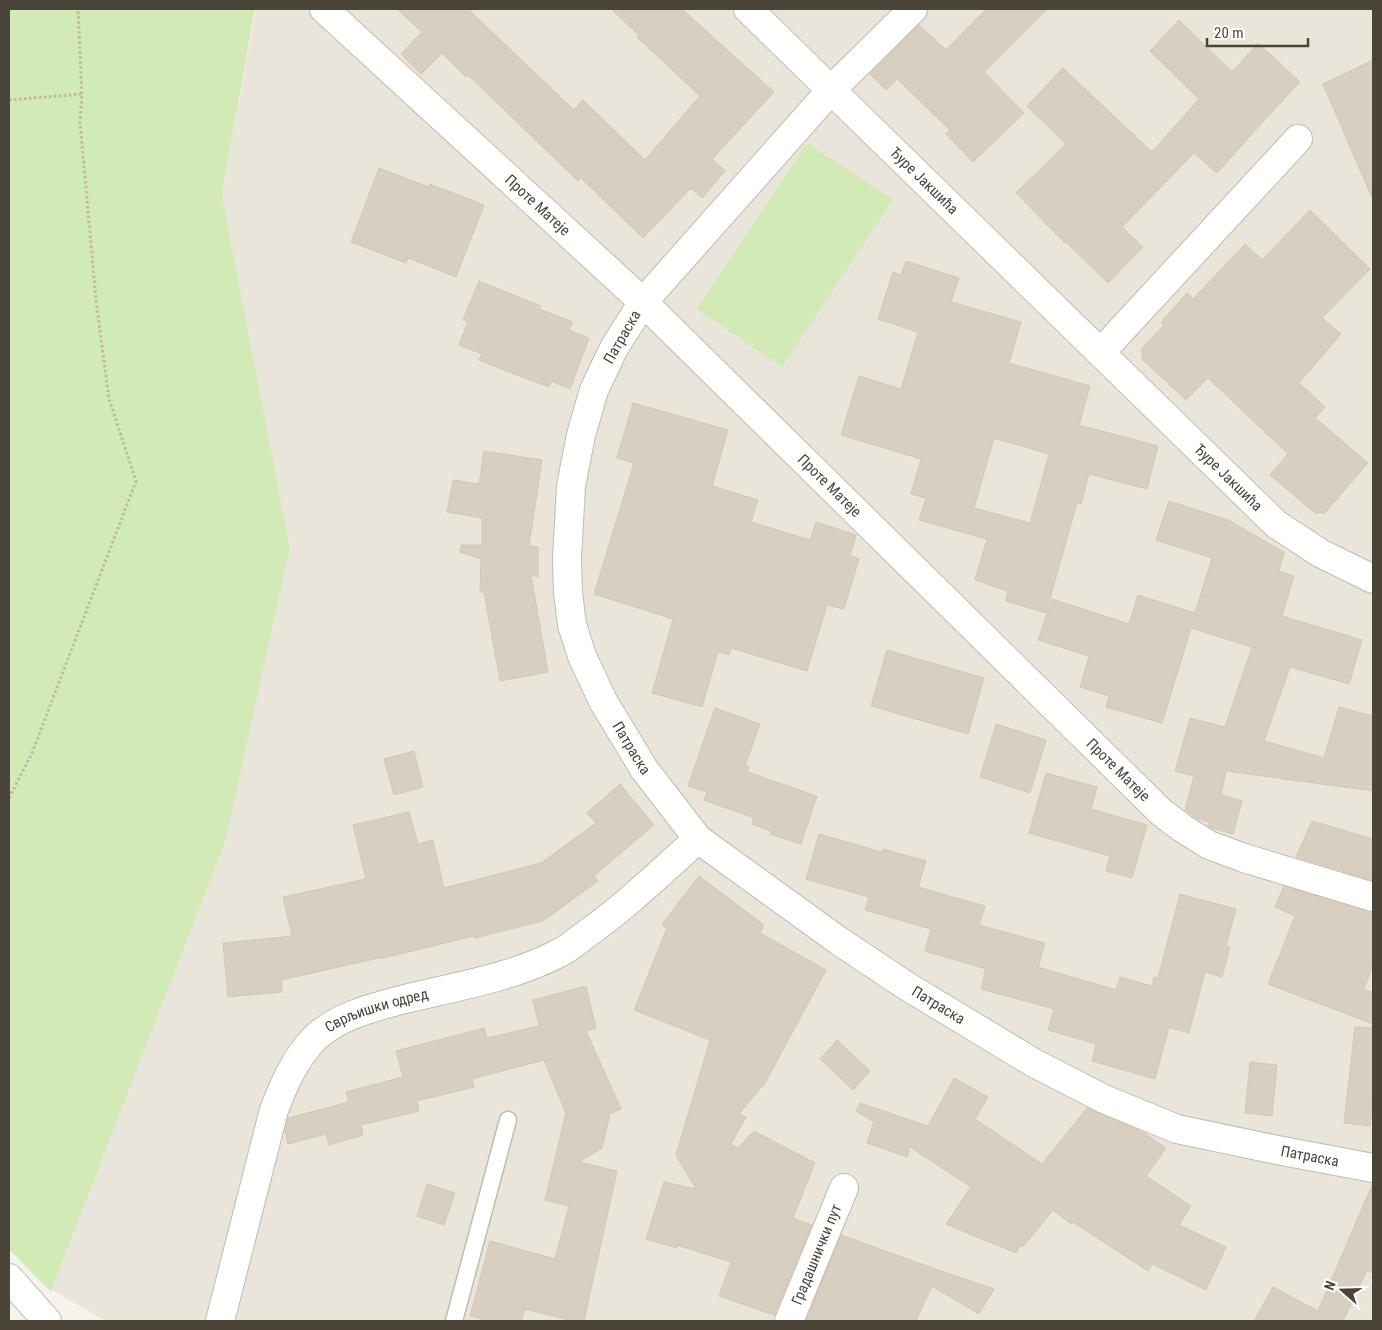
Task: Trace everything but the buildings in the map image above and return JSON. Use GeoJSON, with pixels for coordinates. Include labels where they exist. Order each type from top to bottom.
{"type":"FeatureCollection","features":[{"type":"Feature","properties":{"kind":"street","name":"Проте Матеје"},"geometry":{"type":"LineString","coordinates":[[324,9],[642,302],[1161,812],[1209,845],[1244,858],[1373,897]]}},
{"type":"Feature","properties":{"kind":"street","name":"Ђуре Јакшића"},"geometry":{"type":"LineString","coordinates":[[748,9],[1276,524],[1320,553],[1373,579]]}},
{"type":"Feature","properties":{"kind":"street","name":"Патраска"},"geometry":{"type":"LineString","coordinates":[[913,9],[832,89],[642,302],[614,348],[594,390],[581,435],[571,486],[567,549],[571,617],[582,656],[603,701],[644,769],[698,839],[839,941],[905,985],[1034,1063],[1104,1099],[1177,1129],[1373,1168]]}},
{"type":"Feature","properties":{"kind":"street"},"geometry":{"type":"LineString","coordinates":[[1101,352],[1298,139]]}},
{"type":"Feature","properties":{"kind":"street","name":"Сврљишки одред"},"geometry":{"type":"LineString","coordinates":[[220,1321],[274,1110],[288,1076],[315,1038],[331,1025],[356,1014],[454,986],[518,971],[562,952],[608,919],[698,839]]}},
{"type":"Feature","properties":{"kind":"street","name":"Градашнички пут"},"geometry":{"type":"LineString","coordinates":[[789,1321],[844,1188]]}},
{"type":"Feature","properties":{"kind":"street"},"geometry":{"type":"LineString","coordinates":[[9,1278],[40,1316],[47,1321]]}},
{"type":"Feature","properties":{"kind":"lane"},"geometry":{"type":"LineString","coordinates":[[454,1321],[508,1120]]}},
{"type":"Feature","properties":{"kind":"path"},"geometry":{"type":"LineString","coordinates":[[9,798],[32,753],[136,481],[109,399],[92,260],[80,122],[82,94],[78,9]]}},
{"type":"Feature","properties":{"kind":"path"},"geometry":{"type":"LineString","coordinates":[[9,100],[82,94]]}},
{"type":"Feature","properties":{"kind":"shaded area"},"geometry":{"type":"Polygon","coordinates":[[[256,9],[1373,9],[1373,1321],[106,1321],[52,1290],[226,840],[290,548],[222,195],[256,9]]]}},
{"type":"Feature","properties":{"kind":"green space"},"geometry":{"type":"Polygon","coordinates":[[[9,9],[255,9],[222,195],[290,548],[226,840],[51,1292],[9,1249],[9,9]]]}},
{"type":"Feature","properties":{"kind":"green space"},"geometry":{"type":"Polygon","coordinates":[[[807,143],[893,200],[782,367],[697,309],[807,143]]]}}]}
